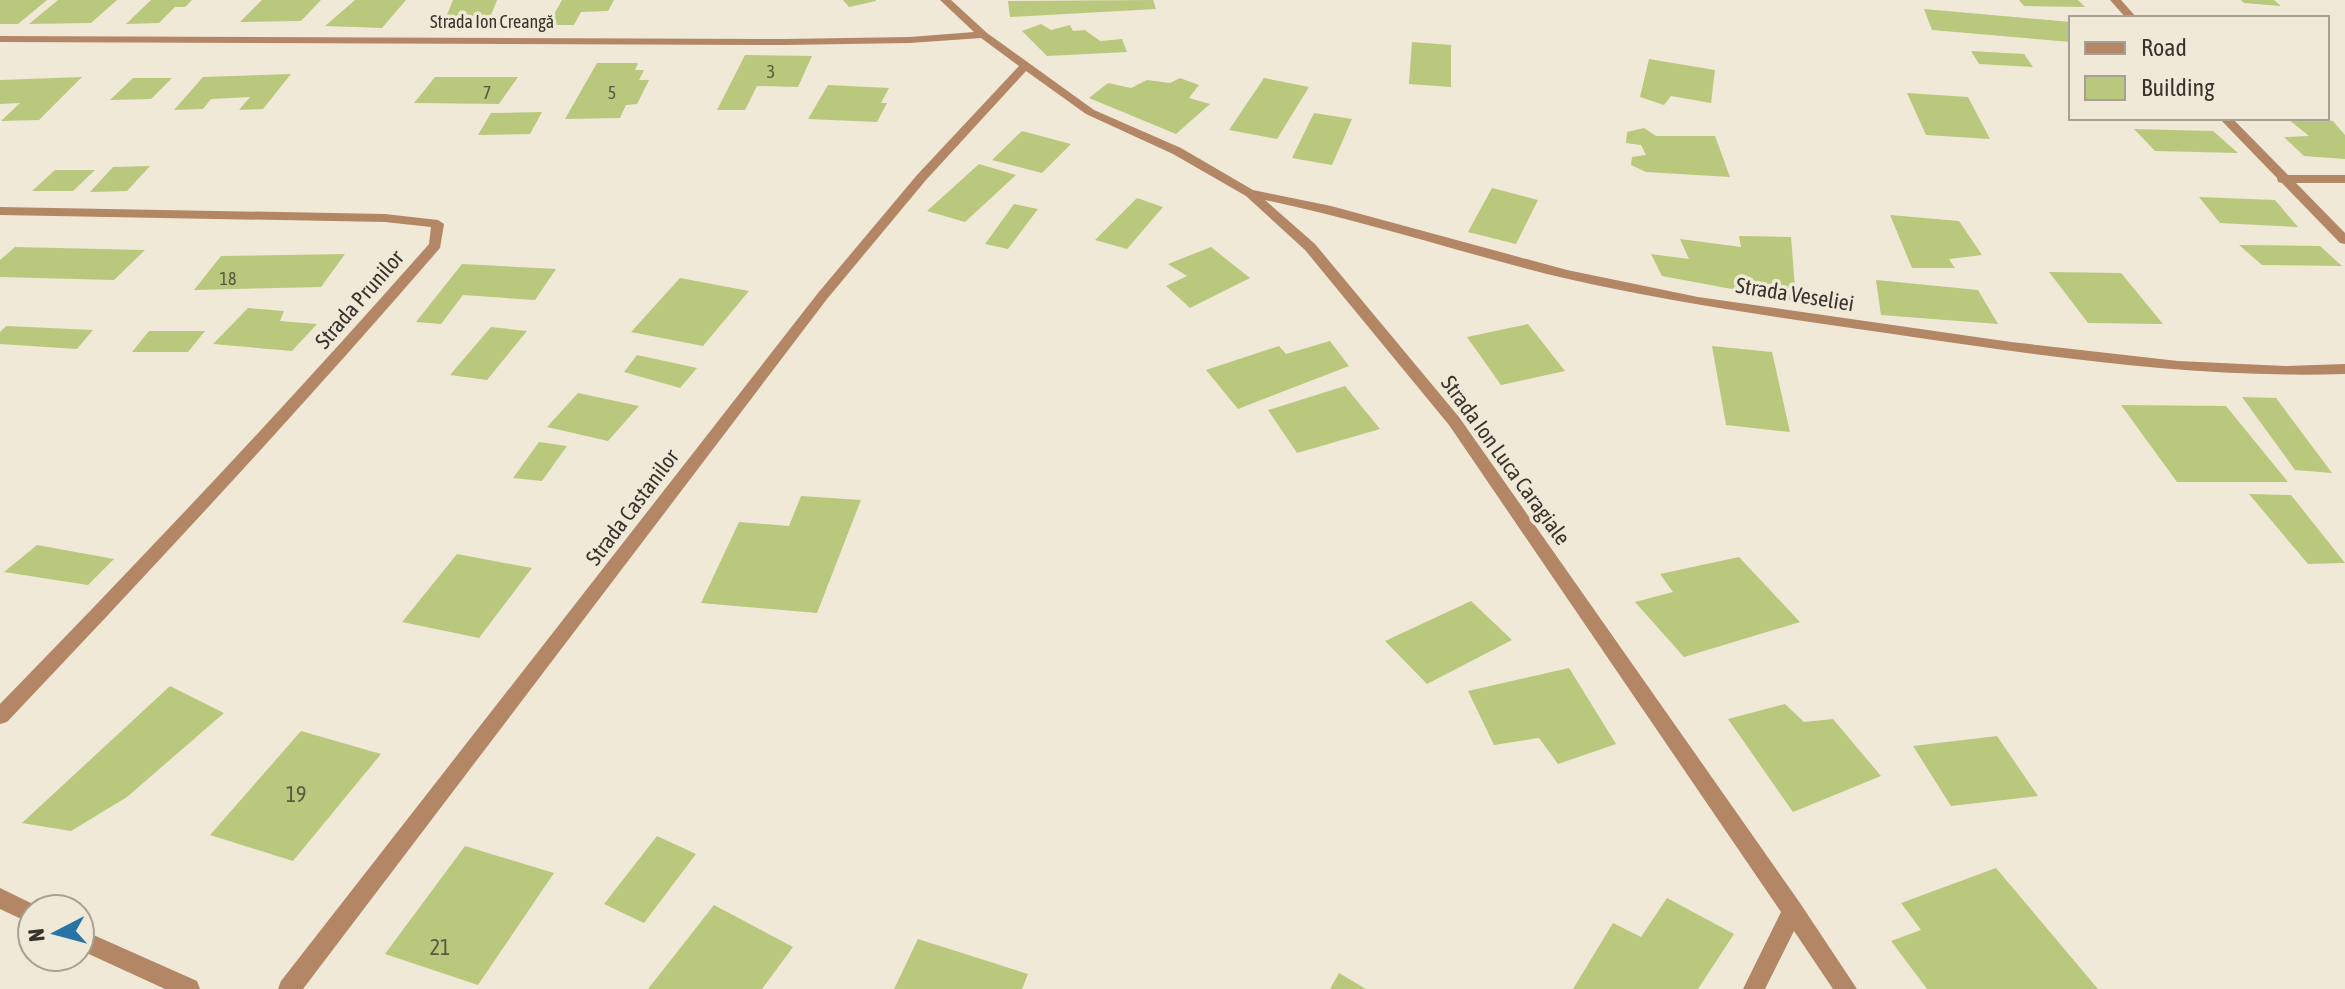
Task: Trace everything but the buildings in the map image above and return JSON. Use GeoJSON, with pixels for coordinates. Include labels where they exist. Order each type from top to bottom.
{"type":"FeatureCollection","features":[{"type":"Feature","properties":{"kind":"street","name":"Strada Ion Luca Caragiale"},"geometry":{"type":"LineString","coordinates":[[945,0],[983,35],[1090,112],[1177,151],[1250,193],[1310,247],[1454,421],[1846,989]]}},
{"type":"Feature","properties":{"kind":"street"},"geometry":{"type":"LineString","coordinates":[[2115,0],[2130,16]]}},
{"type":"Feature","properties":{"kind":"street","name":"Strada Ion Creangă"},"geometry":{"type":"LineString","coordinates":[[0,39],[784,42],[910,40],[983,35]]}},
{"type":"Feature","properties":{"kind":"street","name":"Strada Castanilor"},"geometry":{"type":"LineString","coordinates":[[289,989],[735,406],[952,140],[1026,65]]}},
{"type":"Feature","properties":{"kind":"street"},"geometry":{"type":"LineString","coordinates":[[2227,120],[2345,240]]}},
{"type":"Feature","properties":{"kind":"street"},"geometry":{"type":"LineString","coordinates":[[2282,179],[2345,179]]}},
{"type":"Feature","properties":{"kind":"street","name":"Strada Veseliei"},"geometry":{"type":"LineString","coordinates":[[1250,193],[1327,209],[1565,274],[1698,301],[1938,337],[2178,366],[2285,371],[2345,369]]}},
{"type":"Feature","properties":{"kind":"street","name":"Strada Prunilor"},"geometry":{"type":"LineString","coordinates":[[0,211],[355,217],[438,224],[435,245],[347,348],[147,564],[0,716]]}},
{"type":"Feature","properties":{"kind":"street"},"geometry":{"type":"LineString","coordinates":[[1754,989],[1793,910]]}},
{"type":"Feature","properties":{"kind":"street"},"geometry":{"type":"LineString","coordinates":[[96,946],[189,989]]}}]}
